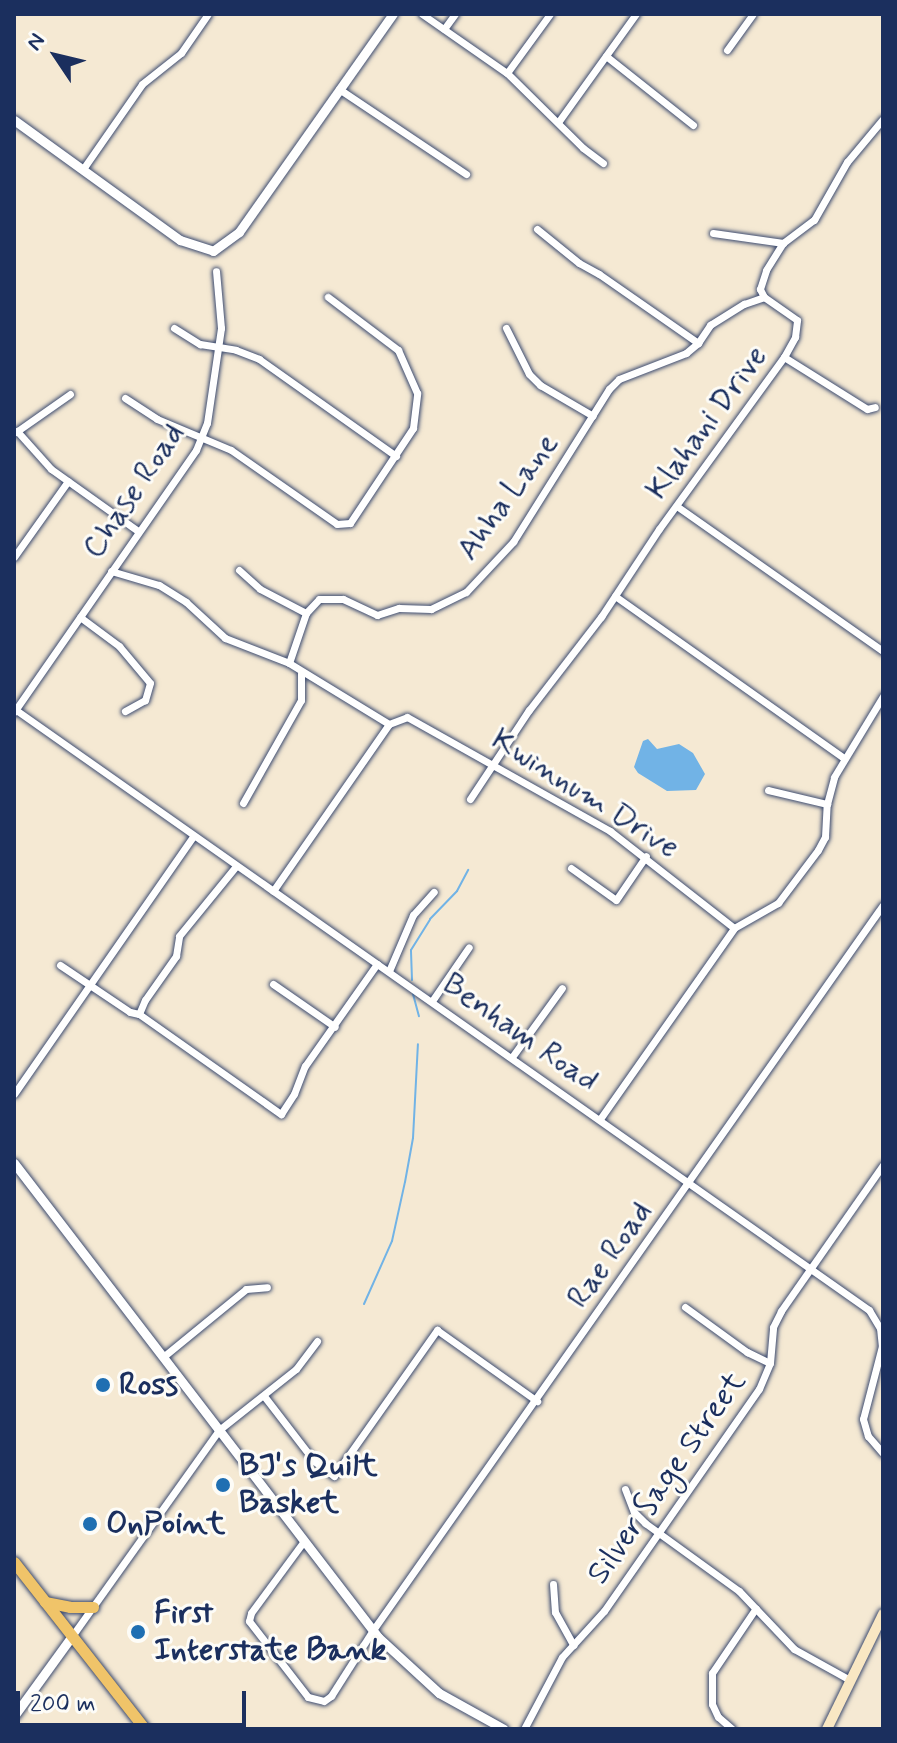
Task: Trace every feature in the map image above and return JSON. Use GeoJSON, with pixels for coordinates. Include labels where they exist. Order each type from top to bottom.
{"type":"FeatureCollection","features":[{"type":"Feature","properties":{"kind":"main road"},"geometry":{"type":"LineString","coordinates":[[14,1562],[145,1729]]}},
{"type":"Feature","properties":{"kind":"main road"},"geometry":{"type":"LineString","coordinates":[[45,1602],[93,1607]]}},
{"type":"Feature","properties":{"kind":"main road"},"geometry":{"type":"LineString","coordinates":[[827,1729],[883,1614]]}},
{"type":"Feature","properties":{"kind":"street"},"geometry":{"type":"LineString","coordinates":[[83,169],[142,84],[181,53],[208,14]]}},
{"type":"Feature","properties":{"kind":"street"},"geometry":{"type":"LineString","coordinates":[[14,120],[180,240],[213,251],[239,232],[393,14]]}},
{"type":"Feature","properties":{"kind":"street"},"geometry":{"type":"LineString","coordinates":[[422,14],[507,73],[583,148],[603,163]]}},
{"type":"Feature","properties":{"kind":"street"},"geometry":{"type":"LineString","coordinates":[[444,29],[455,14]]}},
{"type":"Feature","properties":{"kind":"street"},"geometry":{"type":"LineString","coordinates":[[507,73],[550,14]]}},
{"type":"Feature","properties":{"kind":"street"},"geometry":{"type":"LineString","coordinates":[[559,121],[636,14]]}},
{"type":"Feature","properties":{"kind":"street"},"geometry":{"type":"LineString","coordinates":[[727,50],[753,14]]}},
{"type":"Feature","properties":{"kind":"street"},"geometry":{"type":"LineString","coordinates":[[606,56],[693,125]]}},
{"type":"Feature","properties":{"kind":"street"},"geometry":{"type":"LineString","coordinates":[[339,89],[466,174]]}},
{"type":"Feature","properties":{"kind":"street","name":"Klahani Drive"},"geometry":{"type":"LineString","coordinates":[[470,799],[529,710],[615,596],[659,529],[678,507],[784,357],[795,337],[797,320],[764,297],[761,282],[783,243],[814,220],[847,162],[883,119]]}},
{"type":"Feature","properties":{"kind":"street"},"geometry":{"type":"LineString","coordinates":[[537,229],[579,263],[698,343]]}},
{"type":"Feature","properties":{"kind":"street"},"geometry":{"type":"LineString","coordinates":[[713,233],[783,243]]}},
{"type":"Feature","properties":{"kind":"street","name":"Chase Road"},"geometry":{"type":"LineString","coordinates":[[15,711],[138,531],[155,511],[201,439],[219,347],[221,301],[216,271]]}},
{"type":"Feature","properties":{"kind":"street"},"geometry":{"type":"LineString","coordinates":[[125,398],[150,416],[231,450],[343,526],[350,523],[413,428],[417,393],[398,350],[328,297]]}},
{"type":"Feature","properties":{"kind":"street","name":"Ahha Lane"},"geometry":{"type":"LineString","coordinates":[[306,613],[319,599],[329,598],[343,599],[377,615],[399,608],[431,609],[466,592],[513,542],[619,379],[686,353],[698,343],[710,325],[764,297]]}},
{"type":"Feature","properties":{"kind":"street"},"geometry":{"type":"LineString","coordinates":[[174,328],[193,341],[259,359],[396,456]]}},
{"type":"Feature","properties":{"kind":"street"},"geometry":{"type":"LineString","coordinates":[[506,328],[529,374],[540,385],[593,416]]}},
{"type":"Feature","properties":{"kind":"street"},"geometry":{"type":"LineString","coordinates":[[784,357],[867,409],[875,407]]}},
{"type":"Feature","properties":{"kind":"street"},"geometry":{"type":"LineString","coordinates":[[70,394],[15,432],[68,481],[138,531]]}},
{"type":"Feature","properties":{"kind":"street"},"geometry":{"type":"LineString","coordinates":[[49,395],[55,404]]}},
{"type":"Feature","properties":{"kind":"street"},"geometry":{"type":"LineString","coordinates":[[14,557],[68,481]]}},
{"type":"Feature","properties":{"kind":"street"},"geometry":{"type":"LineString","coordinates":[[678,507],[883,651]]}},
{"type":"Feature","properties":{"kind":"street"},"geometry":{"type":"LineString","coordinates":[[239,570],[260,589],[306,613],[289,663]]}},
{"type":"Feature","properties":{"kind":"street"},"geometry":{"type":"LineString","coordinates":[[111,571],[159,585],[186,602],[225,638],[289,663],[389,724],[273,891]]}},
{"type":"Feature","properties":{"kind":"street"},"geometry":{"type":"LineString","coordinates":[[615,596],[844,758]]}},
{"type":"Feature","properties":{"kind":"street"},"geometry":{"type":"LineString","coordinates":[[80,617],[119,646],[150,683],[145,700],[125,711]]}},
{"type":"Feature","properties":{"kind":"street"},"geometry":{"type":"LineString","coordinates":[[243,803],[301,700],[301,673]]}},
{"type":"Feature","properties":{"kind":"street"},"geometry":{"type":"LineString","coordinates":[[600,1119],[734,928],[778,903],[818,850],[825,837],[827,804],[834,777],[883,696]]}},
{"type":"Feature","properties":{"kind":"street","name":"Benham Road"},"geometry":{"type":"LineString","coordinates":[[15,711],[812,1267],[869,1310],[880,1328],[882,1346],[863,1419],[868,1436],[883,1453]]}},
{"type":"Feature","properties":{"kind":"street","name":"Kwinnum Drive"},"geometry":{"type":"LineString","coordinates":[[389,724],[401,717],[415,720],[579,812],[646,856],[734,928]]}},
{"type":"Feature","properties":{"kind":"street"},"geometry":{"type":"LineString","coordinates":[[768,790],[827,804]]}},
{"type":"Feature","properties":{"kind":"street"},"geometry":{"type":"LineString","coordinates":[[14,1094],[193,836]]}},
{"type":"Feature","properties":{"kind":"street"},"geometry":{"type":"LineString","coordinates":[[571,868],[616,900],[646,856]]}},
{"type":"Feature","properties":{"kind":"street"},"geometry":{"type":"LineString","coordinates":[[139,1014],[145,1000],[176,956],[179,936],[236,866]]}},
{"type":"Feature","properties":{"kind":"street"},"geometry":{"type":"LineString","coordinates":[[389,971],[413,915],[434,892]]}},
{"type":"Feature","properties":{"kind":"street","name":"Rae Road"},"geometry":{"type":"LineString","coordinates":[[304,1541],[251,1613],[252,1627],[308,1697],[316,1701],[331,1696],[373,1630],[882,910]]}},
{"type":"Feature","properties":{"kind":"street"},"geometry":{"type":"LineString","coordinates":[[432,1001],[469,947]]}},
{"type":"Feature","properties":{"kind":"street"},"geometry":{"type":"LineString","coordinates":[[60,965],[130,1012],[139,1014],[281,1114],[294,1094],[305,1066],[377,964]]}},
{"type":"Feature","properties":{"kind":"street"},"geometry":{"type":"LineString","coordinates":[[273,984],[335,1027]]}},
{"type":"Feature","properties":{"kind":"street"},"geometry":{"type":"LineString","coordinates":[[512,1057],[562,988]]}},
{"type":"Feature","properties":{"kind":"street"},"geometry":{"type":"LineString","coordinates":[[14,1163],[373,1630],[415,1674],[439,1693],[504,1729]]}},
{"type":"Feature","properties":{"kind":"street","name":"Silver Sage Street"},"geometry":{"type":"LineString","coordinates":[[524,1729],[556,1667],[604,1611],[759,1389],[770,1363],[773,1327],[882,1168]]}},
{"type":"Feature","properties":{"kind":"street"},"geometry":{"type":"LineString","coordinates":[[163,1357],[246,1289],[267,1287]]}},
{"type":"Feature","properties":{"kind":"street"},"geometry":{"type":"LineString","coordinates":[[685,1307],[747,1352],[770,1363]]}},
{"type":"Feature","properties":{"kind":"street"},"geometry":{"type":"LineString","coordinates":[[264,1396],[314,1461],[334,1476],[437,1330],[537,1401]]}},
{"type":"Feature","properties":{"kind":"street"},"geometry":{"type":"LineString","coordinates":[[14,1716],[219,1430],[296,1369],[317,1341]]}},
{"type":"Feature","properties":{"kind":"street"},"geometry":{"type":"LineString","coordinates":[[625,1489],[634,1512],[718,1574],[756,1608],[794,1649],[850,1680]]}},
{"type":"Feature","properties":{"kind":"street"},"geometry":{"type":"LineString","coordinates":[[553,1584],[555,1612],[561,1629],[573,1645]]}},
{"type":"Feature","properties":{"kind":"street"},"geometry":{"type":"LineString","coordinates":[[732,1729],[718,1717],[712,1704],[712,1673],[756,1608]]}},
{"type":"Feature","properties":{"kind":"water"},"geometry":{"type":"Polygon","coordinates":[[[648,739],[657,749],[679,744],[693,753],[705,774],[696,790],[667,791],[638,773],[634,767],[643,741],[648,739]]]}},
{"type":"Feature","properties":{"kind":"waterway"},"geometry":{"type":"LineString","coordinates":[[412,980],[411,950],[430,919],[457,891],[468,870]]}},
{"type":"Feature","properties":{"kind":"waterway"},"geometry":{"type":"LineString","coordinates":[[413,994],[419,1016]]}},
{"type":"Feature","properties":{"kind":"waterway"},"geometry":{"type":"LineString","coordinates":[[364,1304],[392,1241],[405,1182],[413,1138],[418,1044]]}},
{"type":"Feature","properties":{"kind":"place","name":"Ross"},"geometry":{"type":"Point","coordinates":[103,1385]}},
{"type":"Feature","properties":{"kind":"place","name":"BJ's Quilt Basket"},"geometry":{"type":"Point","coordinates":[223,1485]}},
{"type":"Feature","properties":{"kind":"place","name":"OnPoint"},"geometry":{"type":"Point","coordinates":[90,1524]}},
{"type":"Feature","properties":{"kind":"place","name":"First Interstate Bank"},"geometry":{"type":"Point","coordinates":[138,1632]}}]}
